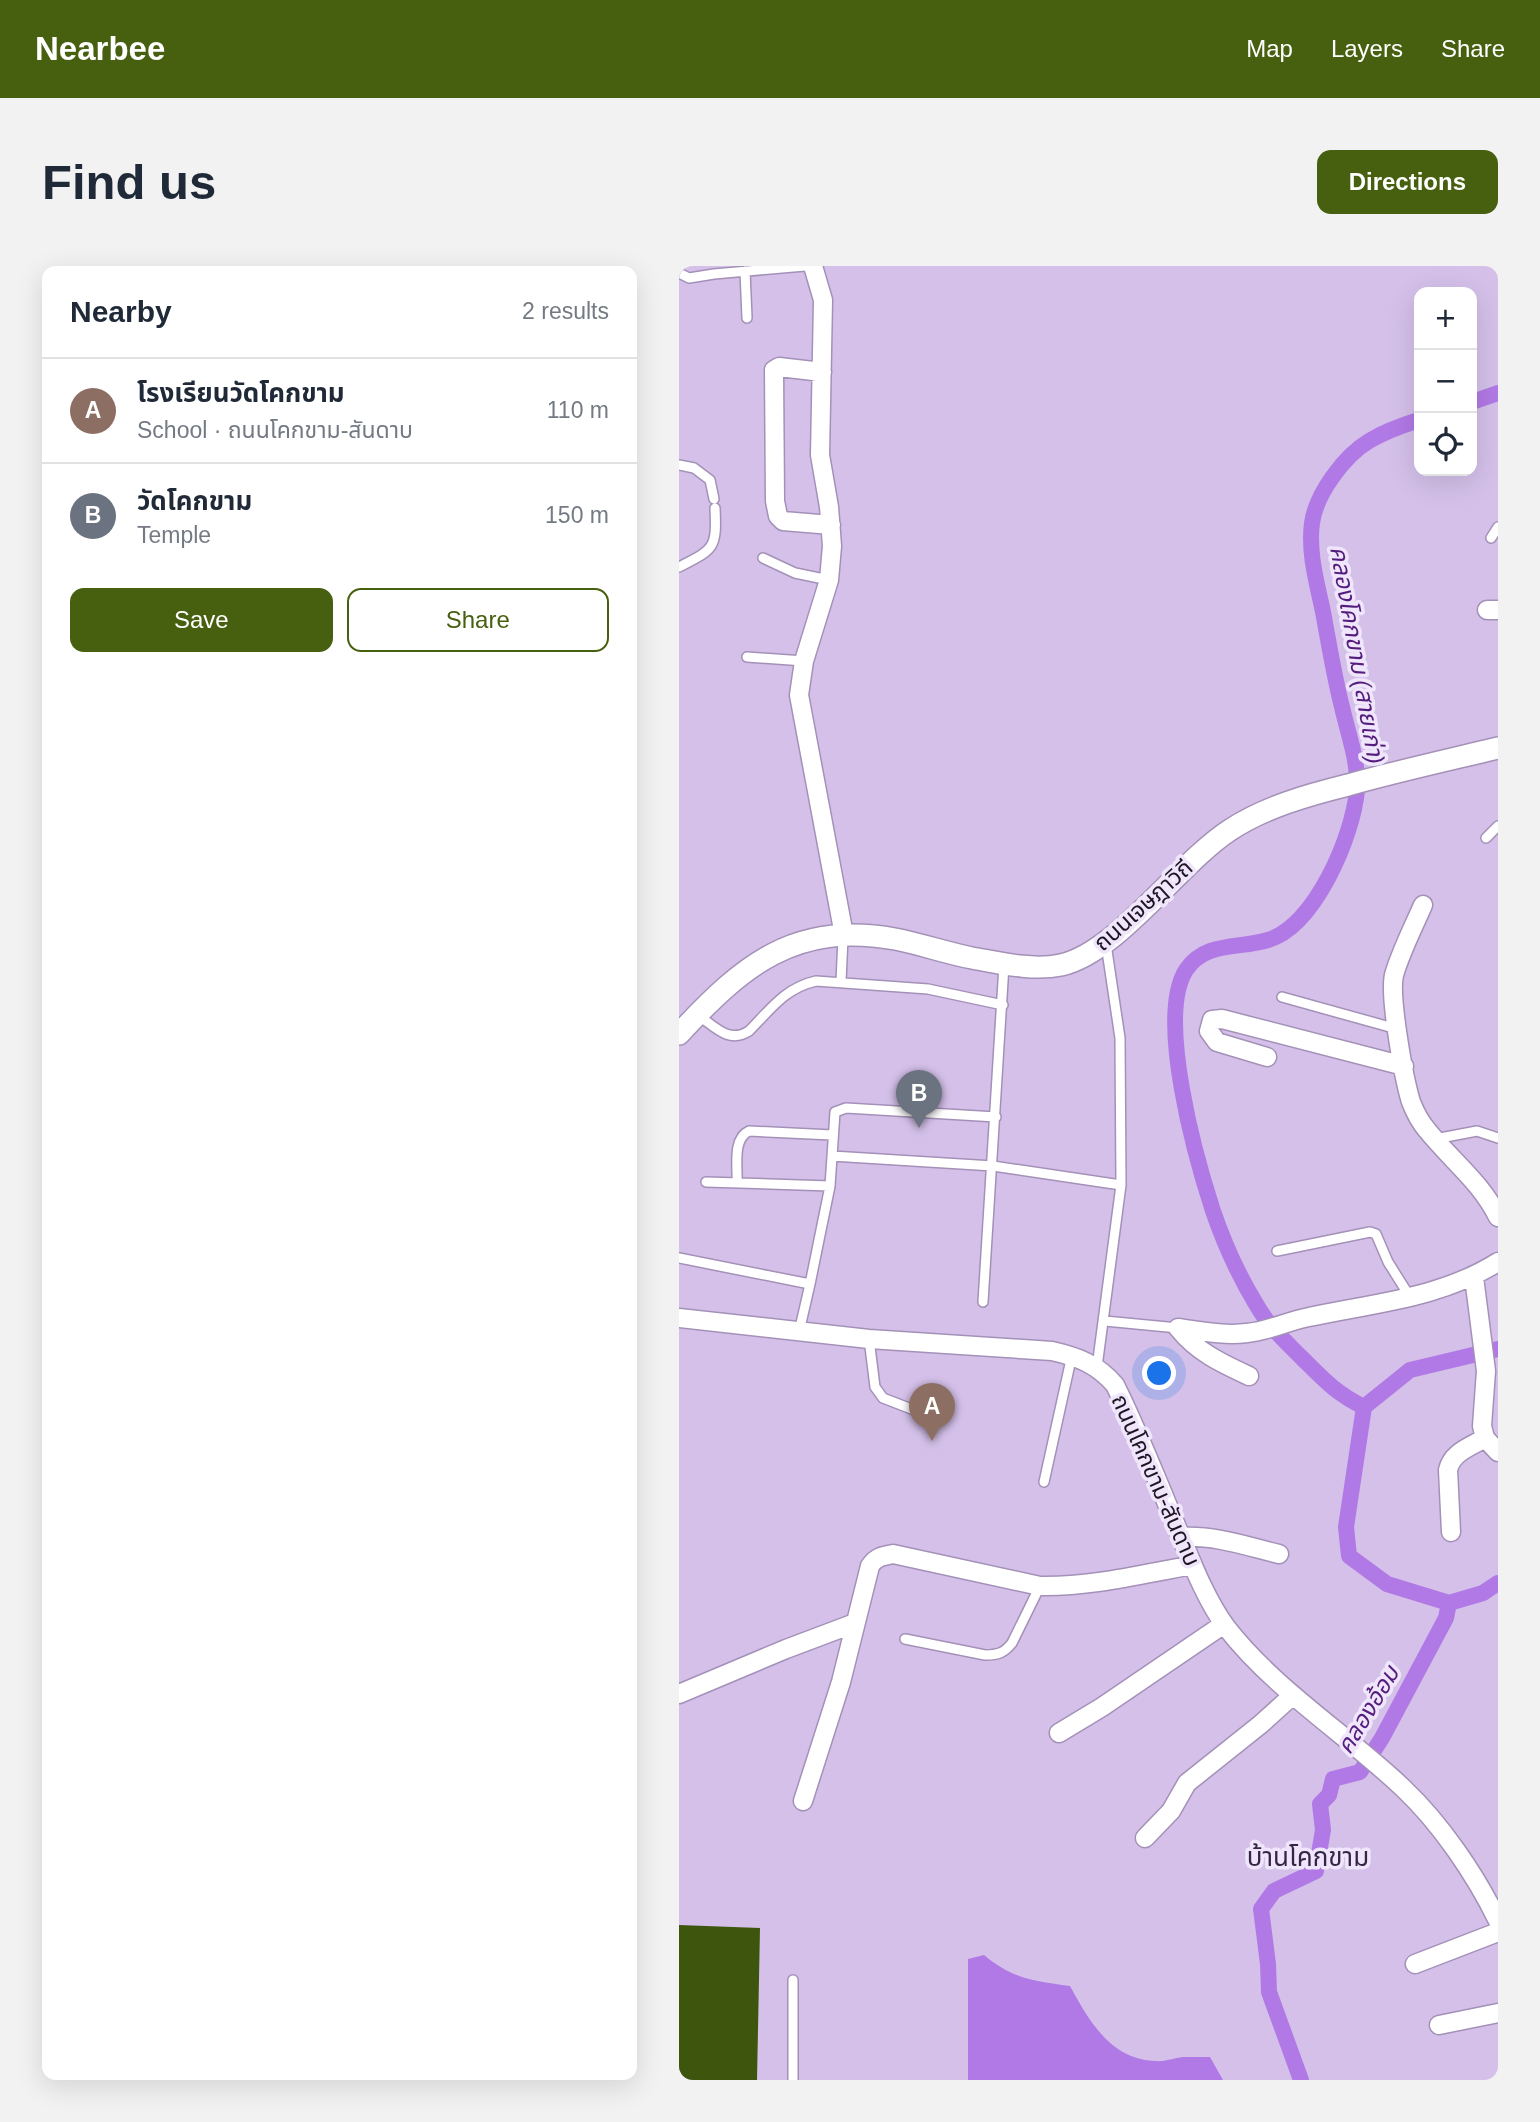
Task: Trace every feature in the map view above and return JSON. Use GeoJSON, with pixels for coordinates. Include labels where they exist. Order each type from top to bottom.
{"type":"FeatureCollection","features":[{"type":"Feature","properties":{"kind":"street"},"geometry":{"type":"LineString","coordinates":[[813,266],[823,300],[820,455],[831,525],[829,580],[804,661],[799,695],[843,935]]}},
{"type":"Feature","properties":{"kind":"street"},"geometry":{"type":"LineString","coordinates":[[823,372],[779,367],[774,370],[775,501],[778,516],[783,521],[831,525]]}},
{"type":"Feature","properties":{"kind":"street","name":"ถนนเจษฎาวิถี"},"geometry":{"type":"LineString","coordinates":[[687,1021],[741,974],[768,955],[798,943],[843,935],[895,939],[959,956],[1004,964],[1041,967],[1061,965],[1083,957],[1106,942],[1190,863],[1231,830],[1277,807],[1310,795],[1405,769],[1497,752]]}},
{"type":"Feature","properties":{"kind":"street"},"geometry":{"type":"LineString","coordinates":[[1423,905],[1394,976],[1393,988],[1397,1029],[1410,1099],[1415,1112],[1435,1139],[1489,1199],[1498,1217]]}},
{"type":"Feature","properties":{"kind":"street"},"geometry":{"type":"LineString","coordinates":[[1267,1058],[1217,1042],[1209,1031],[1212,1020],[1223,1019],[1404,1066]]}},
{"type":"Feature","properties":{"kind":"street"},"geometry":{"type":"LineString","coordinates":[[1178,1328],[1234,1333],[1257,1332],[1306,1317],[1437,1291],[1474,1277],[1498,1262]]}},
{"type":"Feature","properties":{"kind":"street"},"geometry":{"type":"LineString","coordinates":[[1474,1277],[1486,1371],[1482,1426],[1485,1438],[1498,1452]]}},
{"type":"Feature","properties":{"kind":"street","name":"ถนนโคกขาม-สันดาบ"},"geometry":{"type":"LineString","coordinates":[[679,1318],[869,1339],[1052,1351],[1072,1355],[1097,1367],[1115,1385],[1123,1400],[1193,1565],[1224,1624],[1254,1658],[1293,1695],[1405,1790],[1464,1862],[1498,1921]]}},
{"type":"Feature","properties":{"kind":"street"},"geometry":{"type":"LineString","coordinates":[[1178,1328],[1190,1343],[1210,1357],[1249,1376]]}},
{"type":"Feature","properties":{"kind":"street"},"geometry":{"type":"LineString","coordinates":[[1451,1532],[1448,1470],[1450,1462],[1456,1455],[1485,1438]]}},
{"type":"Feature","properties":{"kind":"street"},"geometry":{"type":"LineString","coordinates":[[1181,1537],[1218,1538],[1279,1555]]}},
{"type":"Feature","properties":{"kind":"street"},"geometry":{"type":"LineString","coordinates":[[803,1801],[841,1682],[870,1566],[874,1560],[893,1555],[1040,1586],[1083,1585],[1193,1565]]}},
{"type":"Feature","properties":{"kind":"street"},"geometry":{"type":"LineString","coordinates":[[679,1694],[786,1648],[855,1623]]}},
{"type":"Feature","properties":{"kind":"street"},"geometry":{"type":"LineString","coordinates":[[1059,1733],[1224,1624]]}},
{"type":"Feature","properties":{"kind":"street"},"geometry":{"type":"LineString","coordinates":[[1146,1838],[1171,1811],[1187,1783],[1293,1695]]}},
{"type":"Feature","properties":{"kind":"street"},"geometry":{"type":"LineString","coordinates":[[1415,1964],[1498,1931]]}},
{"type":"Feature","properties":{"kind":"street"},"geometry":{"type":"LineString","coordinates":[[1439,2025],[1498,2013]]}},
{"type":"Feature","properties":{"kind":"lane"},"geometry":{"type":"LineString","coordinates":[[679,273],[689,278],[805,266]]}},
{"type":"Feature","properties":{"kind":"lane"},"geometry":{"type":"LineString","coordinates":[[745,271],[747,318]]}},
{"type":"Feature","properties":{"kind":"lane"},"geometry":{"type":"LineString","coordinates":[[679,465],[694,468],[710,480],[715,504],[716,533],[713,545],[705,554],[679,567]]}},
{"type":"Feature","properties":{"kind":"lane"},"geometry":{"type":"LineString","coordinates":[[1490,538],[1498,527]]}},
{"type":"Feature","properties":{"kind":"lane"},"geometry":{"type":"LineString","coordinates":[[763,558],[795,573],[829,580]]}},
{"type":"Feature","properties":{"kind":"lane"},"geometry":{"type":"LineString","coordinates":[[747,657],[804,661]]}},
{"type":"Feature","properties":{"kind":"lane"},"geometry":{"type":"LineString","coordinates":[[1486,838],[1498,826]]}},
{"type":"Feature","properties":{"kind":"lane"},"geometry":{"type":"LineString","coordinates":[[841,981],[843,935]]}},
{"type":"Feature","properties":{"kind":"lane"},"geometry":{"type":"LineString","coordinates":[[1097,1367],[1121,1185],[1120,1038],[1106,942]]}},
{"type":"Feature","properties":{"kind":"lane"},"geometry":{"type":"LineString","coordinates":[[983,1302],[1004,964]]}},
{"type":"Feature","properties":{"kind":"lane"},"geometry":{"type":"LineString","coordinates":[[687,1021],[726,1035],[742,1036],[786,993],[800,985],[816,981],[928,989],[1003,1005]]}},
{"type":"Feature","properties":{"kind":"lane"},"geometry":{"type":"LineString","coordinates":[[1282,997],[1397,1029]]}},
{"type":"Feature","properties":{"kind":"lane"},"geometry":{"type":"LineString","coordinates":[[799,1332],[830,1186],[833,1118],[839,1109],[996,1117]]}},
{"type":"Feature","properties":{"kind":"lane"},"geometry":{"type":"LineString","coordinates":[[1435,1139],[1477,1131],[1498,1138]]}},
{"type":"Feature","properties":{"kind":"lane"},"geometry":{"type":"LineString","coordinates":[[737,1183],[739,1142],[744,1133],[832,1135]]}},
{"type":"Feature","properties":{"kind":"lane"},"geometry":{"type":"LineString","coordinates":[[832,1156],[993,1166],[1121,1185]]}},
{"type":"Feature","properties":{"kind":"lane"},"geometry":{"type":"LineString","coordinates":[[706,1182],[830,1186]]}},
{"type":"Feature","properties":{"kind":"lane"},"geometry":{"type":"LineString","coordinates":[[1277,1251],[1370,1232],[1376,1234],[1388,1262],[1410,1297]]}},
{"type":"Feature","properties":{"kind":"lane"},"geometry":{"type":"LineString","coordinates":[[679,1258],[810,1284]]}},
{"type":"Feature","properties":{"kind":"lane"},"geometry":{"type":"LineString","coordinates":[[1105,1321],[1178,1328]]}},
{"type":"Feature","properties":{"kind":"lane"},"geometry":{"type":"LineString","coordinates":[[869,1339],[875,1387],[883,1398],[914,1410]]}},
{"type":"Feature","properties":{"kind":"lane"},"geometry":{"type":"LineString","coordinates":[[1044,1482],[1072,1355]]}},
{"type":"Feature","properties":{"kind":"lane"},"geometry":{"type":"LineString","coordinates":[[905,1639],[985,1656],[998,1655],[1006,1651],[1012,1643],[1040,1586]]}},
{"type":"Feature","properties":{"kind":"lane"},"geometry":{"type":"LineString","coordinates":[[793,1980],[793,2080]]}},
{"type":"Feature","properties":{"kind":"shaded area"},"geometry":{"type":"Polygon","coordinates":[[[984,1955],[1004,1969],[1024,1978],[1070,1986],[1103,2036],[1126,2054],[1159,2061],[1183,2057],[1210,2057],[1223,2080],[968,2080],[968,1959],[984,1955]]]}},
{"type":"Feature","properties":{"kind":"building"},"geometry":{"type":"Polygon","coordinates":[[[679,1925],[760,1928],[757,2080],[679,2080],[679,1925]]]}},
{"type":"Feature","properties":{"kind":"waterway","name":"คลองโคกขาม (สายเก่า)"},"geometry":{"type":"LineString","coordinates":[[1477,400],[1498,393]]}},
{"type":"Feature","properties":{"kind":"waterway","name":"คลองโคกขาม (สายเก่า)"},"geometry":{"type":"LineString","coordinates":[[1364,1407],[1331,1386],[1278,1333],[1261,1312],[1238,1271],[1217,1223],[1197,1158],[1182,1089],[1175,1020],[1178,992],[1186,970],[1194,961],[1213,950],[1257,943],[1285,931],[1316,899],[1339,854],[1354,809],[1356,769],[1314,568],[1312,523],[1325,488],[1350,456],[1375,438],[1414,422]]}},
{"type":"Feature","properties":{"kind":"waterway"},"geometry":{"type":"LineString","coordinates":[[1364,1407],[1410,1370],[1498,1349]]}},
{"type":"Feature","properties":{"kind":"waterway","name":"คลองโคกขาม (สายเก่า)"},"geometry":{"type":"LineString","coordinates":[[1364,1407],[1346,1527],[1349,1556],[1387,1584],[1449,1603],[1483,1593],[1498,1583]]}},
{"type":"Feature","properties":{"kind":"waterway","name":"คลองอ้อม"},"geometry":{"type":"LineString","coordinates":[[1301,2080],[1269,1992],[1261,1909],[1274,1891],[1316,1871],[1323,1830],[1320,1804],[1329,1795],[1333,1779],[1360,1772],[1382,1738],[1446,1618],[1449,1603]]}},
{"type":"Feature","properties":{"kind":"place","name":"วัดโคกขาม"},"geometry":{"type":"Point","coordinates":[919,1128]}},
{"type":"Feature","properties":{"kind":"place","name":"โรงเรียนวัดโคกขาม"},"geometry":{"type":"Point","coordinates":[932,1441]}},
{"type":"Feature","properties":{"kind":"district","name":"บ้านโคกขาม"},"geometry":{"type":"Point","coordinates":[1308,1857]}}]}
